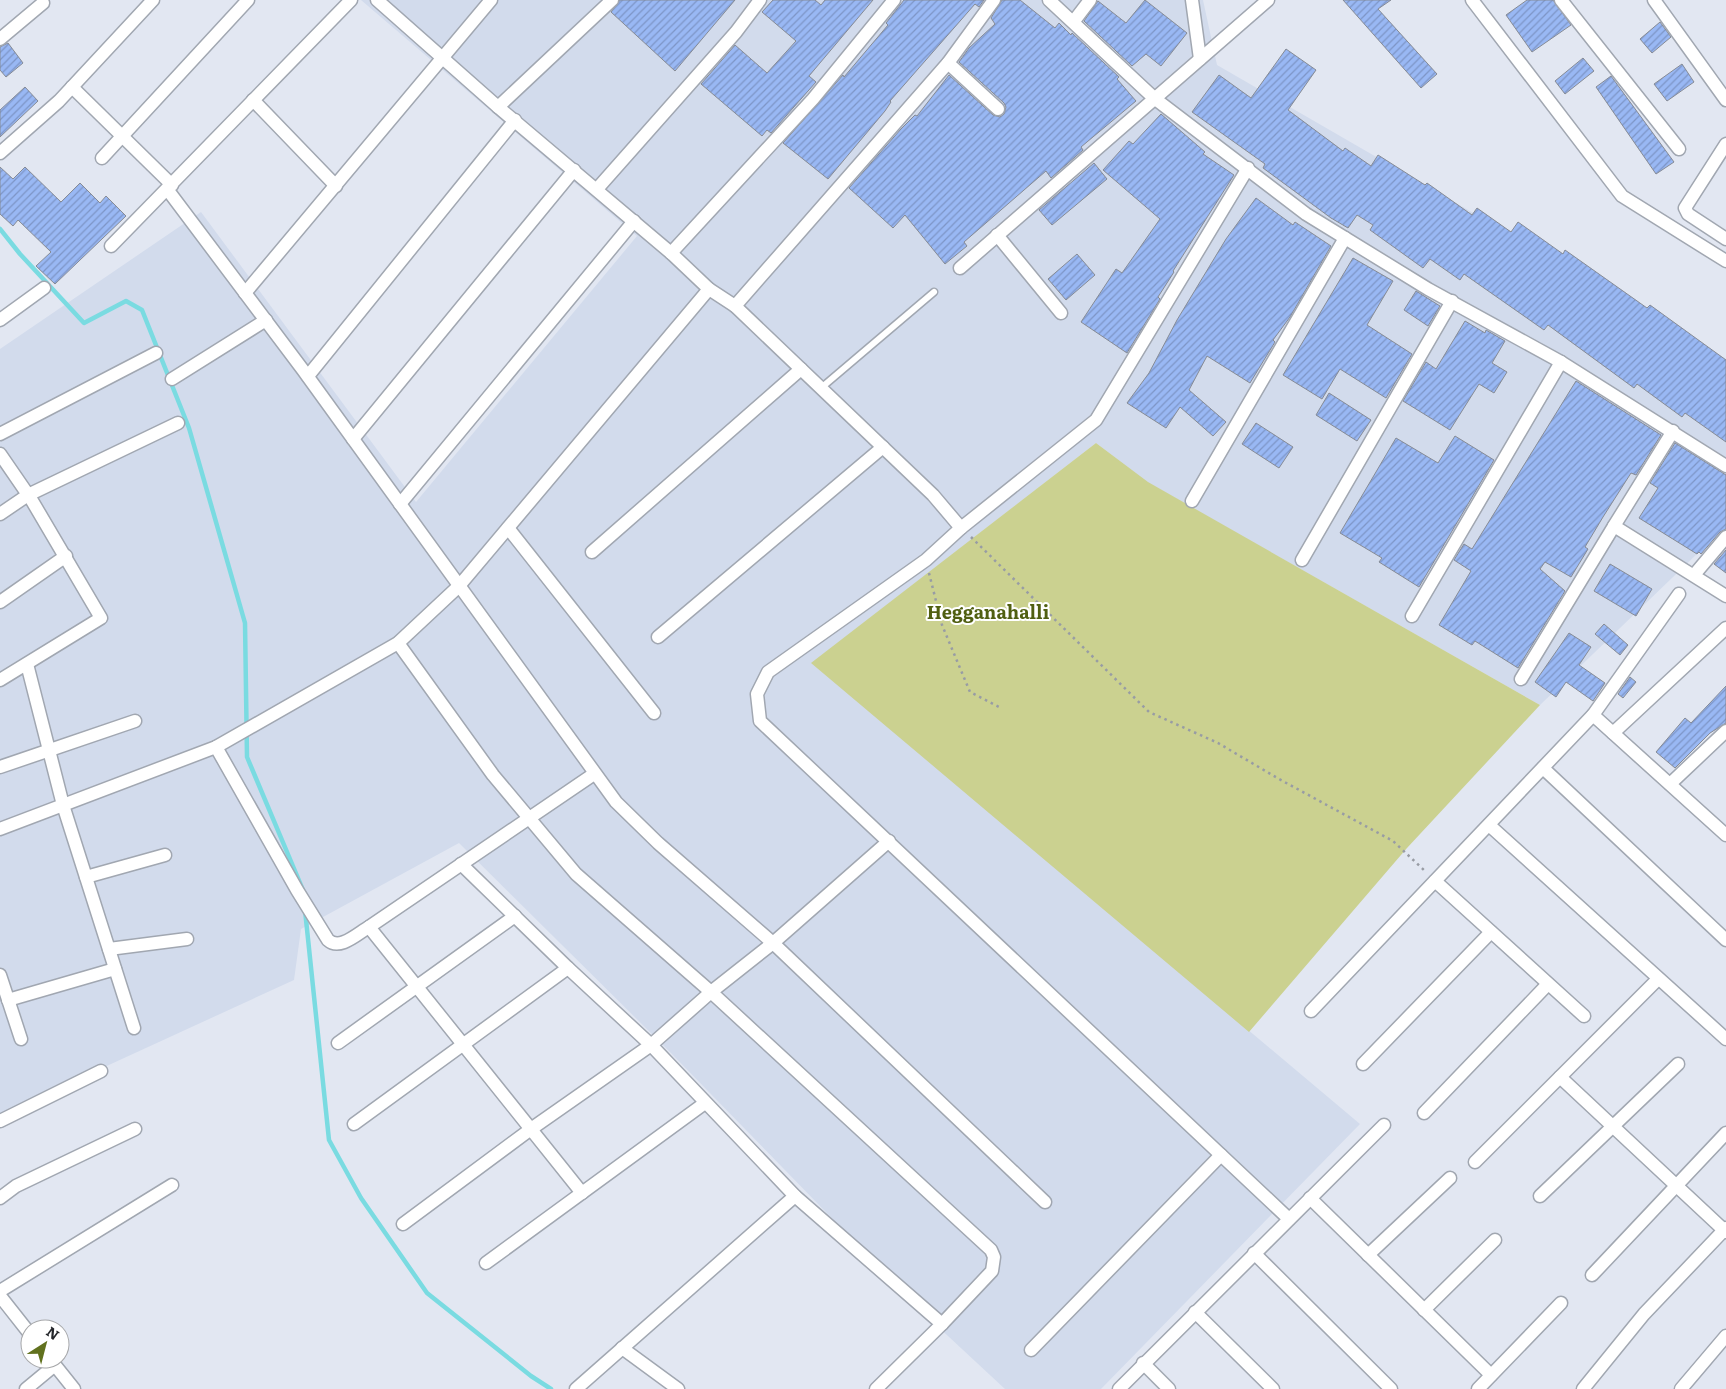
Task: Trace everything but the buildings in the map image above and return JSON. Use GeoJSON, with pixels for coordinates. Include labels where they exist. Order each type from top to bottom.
{"type":"FeatureCollection","features":[{"type":"Feature","properties":{"kind":"street"},"geometry":{"type":"LineString","coordinates":[[0,153],[72,87],[153,0]]}},
{"type":"Feature","properties":{"kind":"street"},"geometry":{"type":"LineString","coordinates":[[102,158],[248,0]]}},
{"type":"Feature","properties":{"kind":"street"},"geometry":{"type":"LineString","coordinates":[[111,246],[351,0]]}},
{"type":"Feature","properties":{"kind":"street"},"geometry":{"type":"LineString","coordinates":[[377,0],[498,107],[671,252],[709,289],[735,306],[933,495],[961,528]]}},
{"type":"Feature","properties":{"kind":"street"},"geometry":{"type":"LineString","coordinates":[[245,293],[491,0]]}},
{"type":"Feature","properties":{"kind":"street"},"geometry":{"type":"LineString","coordinates":[[498,107],[612,0]]}},
{"type":"Feature","properties":{"kind":"street"},"geometry":{"type":"LineString","coordinates":[[597,189],[736,32],[760,0]]}},
{"type":"Feature","properties":{"kind":"street"},"geometry":{"type":"LineString","coordinates":[[671,252],[813,99],[894,0]]}},
{"type":"Feature","properties":{"kind":"street"},"geometry":{"type":"LineString","coordinates":[[735,306],[948,63],[994,0]]}},
{"type":"Feature","properties":{"kind":"street"},"geometry":{"type":"LineString","coordinates":[[1050,0],[1154,98],[1306,214],[1428,289],[1561,362],[1726,466]]}},
{"type":"Feature","properties":{"kind":"street"},"geometry":{"type":"LineString","coordinates":[[1074,21],[1090,0]]}},
{"type":"Feature","properties":{"kind":"street"},"geometry":{"type":"LineString","coordinates":[[1192,0],[1200,59]]}},
{"type":"Feature","properties":{"kind":"street"},"geometry":{"type":"LineString","coordinates":[[960,268],[1268,0]]}},
{"type":"Feature","properties":{"kind":"street"},"geometry":{"type":"LineString","coordinates":[[1472,0],[1622,196],[1726,261]]}},
{"type":"Feature","properties":{"kind":"street"},"geometry":{"type":"LineString","coordinates":[[1561,0],[1679,149]]}},
{"type":"Feature","properties":{"kind":"street"},"geometry":{"type":"LineString","coordinates":[[1654,0],[1726,100]]}},
{"type":"Feature","properties":{"kind":"street"},"geometry":{"type":"LineString","coordinates":[[0,39],[43,1]]}},
{"type":"Feature","properties":{"kind":"street"},"geometry":{"type":"LineString","coordinates":[[948,63],[998,109]]}},
{"type":"Feature","properties":{"kind":"street"},"geometry":{"type":"LineString","coordinates":[[72,87],[122,136],[169,187],[616,802],[658,843],[773,943],[1045,1202]]}},
{"type":"Feature","properties":{"kind":"street"},"geometry":{"type":"LineString","coordinates":[[253,100],[336,186]]}},
{"type":"Feature","properties":{"kind":"street"},"geometry":{"type":"LineString","coordinates":[[308,376],[515,120]]}},
{"type":"Feature","properties":{"kind":"street"},"geometry":{"type":"LineString","coordinates":[[1726,144],[1685,208],[1688,214],[1726,239]]}},
{"type":"Feature","properties":{"kind":"street"},"geometry":{"type":"LineString","coordinates":[[1248,168],[1096,420],[961,528],[926,560],[768,672],[757,694],[760,721],[1289,1219]]}},
{"type":"Feature","properties":{"kind":"street"},"geometry":{"type":"LineString","coordinates":[[354,440],[574,170]]}},
{"type":"Feature","properties":{"kind":"street"},"geometry":{"type":"LineString","coordinates":[[400,504],[634,221]]}},
{"type":"Feature","properties":{"kind":"street"},"geometry":{"type":"LineString","coordinates":[[997,235],[1061,312]]}},
{"type":"Feature","properties":{"kind":"street"},"geometry":{"type":"LineString","coordinates":[[1192,502],[1345,238]]}},
{"type":"Feature","properties":{"kind":"street"},"geometry":{"type":"LineString","coordinates":[[0,320],[44,288]]}},
{"type":"Feature","properties":{"kind":"street"},"geometry":{"type":"LineString","coordinates":[[0,829],[216,747],[249,730],[398,643],[459,586],[709,289]]}},
{"type":"Feature","properties":{"kind":"street"},"geometry":{"type":"LineString","coordinates":[[1302,560],[1452,301]]}},
{"type":"Feature","properties":{"kind":"street"},"geometry":{"type":"LineString","coordinates":[[172,379],[266,320]]}},
{"type":"Feature","properties":{"kind":"street"},"geometry":{"type":"LineString","coordinates":[[0,434],[156,354]]}},
{"type":"Feature","properties":{"kind":"street"},"geometry":{"type":"LineString","coordinates":[[1412,616],[1561,362]]}},
{"type":"Feature","properties":{"kind":"street"},"geometry":{"type":"LineString","coordinates":[[592,552],[801,370]]}},
{"type":"Feature","properties":{"kind":"street"},"geometry":{"type":"LineString","coordinates":[[0,514],[28,495],[178,423]]}},
{"type":"Feature","properties":{"kind":"street"},"geometry":{"type":"LineString","coordinates":[[1522,679],[1672,431]]}},
{"type":"Feature","properties":{"kind":"street"},"geometry":{"type":"LineString","coordinates":[[658,637],[883,447]]}},
{"type":"Feature","properties":{"kind":"street"},"geometry":{"type":"LineString","coordinates":[[0,454],[66,556],[101,618],[0,680]]}},
{"type":"Feature","properties":{"kind":"street"},"geometry":{"type":"LineString","coordinates":[[1614,526],[1726,596]]}},
{"type":"Feature","properties":{"kind":"street"},"geometry":{"type":"LineString","coordinates":[[508,528],[654,713]]}},
{"type":"Feature","properties":{"kind":"street"},"geometry":{"type":"LineString","coordinates":[[1694,575],[1726,536]]}},
{"type":"Feature","properties":{"kind":"street"},"geometry":{"type":"LineString","coordinates":[[0,602],[66,556]]}},
{"type":"Feature","properties":{"kind":"street"},"geometry":{"type":"LineString","coordinates":[[1312,1011],[1593,715],[1679,594]]}},
{"type":"Feature","properties":{"kind":"street"},"geometry":{"type":"LineString","coordinates":[[1613,732],[1726,628]]}},
{"type":"Feature","properties":{"kind":"street"},"geometry":{"type":"LineString","coordinates":[[398,643],[493,775],[528,819],[587,885],[711,992],[991,1250],[994,1257],[992,1272],[876,1389]]}},
{"type":"Feature","properties":{"kind":"street"},"geometry":{"type":"LineString","coordinates":[[27,664],[63,805],[134,1028]]}},
{"type":"Feature","properties":{"kind":"street"},"geometry":{"type":"LineString","coordinates":[[1593,715],[1726,835]]}},
{"type":"Feature","properties":{"kind":"street"},"geometry":{"type":"LineString","coordinates":[[0,767],[135,721]]}},
{"type":"Feature","properties":{"kind":"street"},"geometry":{"type":"LineString","coordinates":[[1670,784],[1726,731]]}},
{"type":"Feature","properties":{"kind":"street"},"geometry":{"type":"LineString","coordinates":[[216,747],[297,890],[328,940],[334,944],[342,943],[369,927],[594,774]]}},
{"type":"Feature","properties":{"kind":"street"},"geometry":{"type":"LineString","coordinates":[[1543,768],[1726,940]]}},
{"type":"Feature","properties":{"kind":"street"},"geometry":{"type":"LineString","coordinates":[[1489,825],[1726,1040]]}},
{"type":"Feature","properties":{"kind":"street"},"geometry":{"type":"LineString","coordinates":[[403,1224],[530,1129],[651,1045],[711,992],[773,943],[889,841]]}},
{"type":"Feature","properties":{"kind":"street"},"geometry":{"type":"LineString","coordinates":[[86,877],[165,854]]}},
{"type":"Feature","properties":{"kind":"street"},"geometry":{"type":"LineString","coordinates":[[461,864],[651,1045],[794,1196],[942,1324]]}},
{"type":"Feature","properties":{"kind":"street"},"geometry":{"type":"LineString","coordinates":[[1435,881],[1584,1016]]}},
{"type":"Feature","properties":{"kind":"street"},"geometry":{"type":"LineString","coordinates":[[338,1043],[515,916]]}},
{"type":"Feature","properties":{"kind":"street"},"geometry":{"type":"LineString","coordinates":[[369,927],[582,1192]]}},
{"type":"Feature","properties":{"kind":"street"},"geometry":{"type":"LineString","coordinates":[[1363,1064],[1491,932]]}},
{"type":"Feature","properties":{"kind":"street"},"geometry":{"type":"LineString","coordinates":[[109,949],[187,939]]}},
{"type":"Feature","properties":{"kind":"street"},"geometry":{"type":"LineString","coordinates":[[354,1124],[568,968]]}},
{"type":"Feature","properties":{"kind":"street"},"geometry":{"type":"LineString","coordinates":[[8,1000],[115,969]]}},
{"type":"Feature","properties":{"kind":"street"},"geometry":{"type":"LineString","coordinates":[[0,975],[21,1039]]}},
{"type":"Feature","properties":{"kind":"street"},"geometry":{"type":"LineString","coordinates":[[1475,1162],[1658,978]]}},
{"type":"Feature","properties":{"kind":"street"},"geometry":{"type":"LineString","coordinates":[[1424,1113],[1548,984]]}},
{"type":"Feature","properties":{"kind":"street"},"geometry":{"type":"LineString","coordinates":[[1540,1196],[1678,1064]]}},
{"type":"Feature","properties":{"kind":"street"},"geometry":{"type":"LineString","coordinates":[[0,1121],[101,1071]]}},
{"type":"Feature","properties":{"kind":"street"},"geometry":{"type":"LineString","coordinates":[[1560,1077],[1725,1230],[1644,1314],[1583,1389]]}},
{"type":"Feature","properties":{"kind":"street"},"geometry":{"type":"LineString","coordinates":[[486,1263],[705,1103]]}},
{"type":"Feature","properties":{"kind":"street"},"geometry":{"type":"LineString","coordinates":[[1119,1389],[1384,1125]]}},
{"type":"Feature","properties":{"kind":"street"},"geometry":{"type":"LineString","coordinates":[[0,1198],[16,1186],[135,1129]]}},
{"type":"Feature","properties":{"kind":"street"},"geometry":{"type":"LineString","coordinates":[[1592,1275],[1726,1133]]}},
{"type":"Feature","properties":{"kind":"street"},"geometry":{"type":"LineString","coordinates":[[1031,1350],[1222,1155]]}},
{"type":"Feature","properties":{"kind":"street"},"geometry":{"type":"LineString","coordinates":[[1368,1255],[1450,1178]]}},
{"type":"Feature","properties":{"kind":"street"},"geometry":{"type":"LineString","coordinates":[[0,1291],[172,1185]]}},
{"type":"Feature","properties":{"kind":"street"},"geometry":{"type":"LineString","coordinates":[[576,1389],[794,1196]]}},
{"type":"Feature","properties":{"kind":"street"},"geometry":{"type":"LineString","coordinates":[[1310,1198],[1491,1375]]}},
{"type":"Feature","properties":{"kind":"street"},"geometry":{"type":"LineString","coordinates":[[1424,1310],[1495,1240]]}},
{"type":"Feature","properties":{"kind":"street"},"geometry":{"type":"LineString","coordinates":[[1254,1253],[1391,1389]]}},
{"type":"Feature","properties":{"kind":"street"},"geometry":{"type":"LineString","coordinates":[[0,1296],[20,1321]]}},
{"type":"Feature","properties":{"kind":"street"},"geometry":{"type":"LineString","coordinates":[[1478,1389],[1561,1303]]}},
{"type":"Feature","properties":{"kind":"street"},"geometry":{"type":"LineString","coordinates":[[1195,1312],[1273,1389]]}},
{"type":"Feature","properties":{"kind":"street"},"geometry":{"type":"LineString","coordinates":[[1681,1389],[1726,1336]]}},
{"type":"Feature","properties":{"kind":"street"},"geometry":{"type":"LineString","coordinates":[[622,1348],[678,1389]]}},
{"type":"Feature","properties":{"kind":"street"},"geometry":{"type":"LineString","coordinates":[[1143,1363],[1169,1389]]}},
{"type":"Feature","properties":{"kind":"street"},"geometry":{"type":"LineString","coordinates":[[26,1389],[46,1369]]}},
{"type":"Feature","properties":{"kind":"street"},"geometry":{"type":"LineString","coordinates":[[58,1369],[74,1389]]}},
{"type":"Feature","properties":{"kind":"lane"},"geometry":{"type":"LineString","coordinates":[[821,388],[934,292]]}},
{"type":"Feature","properties":{"kind":"path"},"geometry":{"type":"LineString","coordinates":[[961,528],[1149,712],[1218,742],[1279,779],[1393,841],[1435,881]]}},
{"type":"Feature","properties":{"kind":"path"},"geometry":{"type":"LineString","coordinates":[[926,560],[942,625],[970,692],[1001,708]]}},
{"type":"Feature","properties":{"kind":"shaded area"},"geometry":{"type":"Polygon","coordinates":[[[361,0],[1203,0],[1217,65],[1726,359],[1726,526],[1540,705],[1147,482],[1096,443],[812,663],[1360,1124],[1101,1389],[1005,1389],[934,1323],[666,1048],[459,843],[301,929],[294,980],[0,1115],[0,349],[201,212],[416,502],[637,236],[361,0]]]}},
{"type":"Feature","properties":{"kind":"green space"},"geometry":{"type":"Polygon","coordinates":[[[1096,443],[1148,482],[1540,705],[1407,848],[1249,1032],[811,663],[1096,443]]]}},
{"type":"Feature","properties":{"kind":"waterway"},"geometry":{"type":"LineString","coordinates":[[0,229],[20,254],[84,323],[126,301],[142,310],[189,428],[245,623],[247,757],[303,890]]}},
{"type":"Feature","properties":{"kind":"waterway"},"geometry":{"type":"LineString","coordinates":[[305,910],[329,1140],[361,1198],[427,1293],[531,1376],[551,1389]]}},
{"type":"Feature","properties":{"kind":"district","name":"Hegganahalli"},"geometry":{"type":"Point","coordinates":[988,613]}}]}
